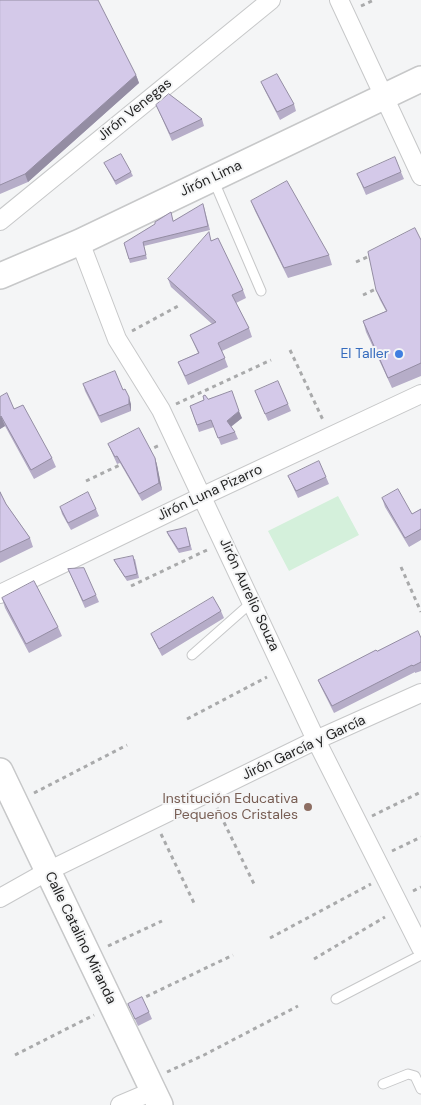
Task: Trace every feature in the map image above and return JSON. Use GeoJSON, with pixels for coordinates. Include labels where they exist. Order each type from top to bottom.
{"type":"FeatureCollection","features":[{"type":"Feature","properties":{"kind":"street","name":"Jirón Venegas"},"geometry":{"type":"LineString","coordinates":[[3,213],[271,0]]}},
{"type":"Feature","properties":{"kind":"street"},"geometry":{"type":"LineString","coordinates":[[339,0],[421,176]]}},
{"type":"Feature","properties":{"kind":"street","name":"Jirón Lima"},"geometry":{"type":"LineString","coordinates":[[0,276],[80,242],[421,79]]}},
{"type":"Feature","properties":{"kind":"street","name":"Jirón Aurelio Souza"},"geometry":{"type":"LineString","coordinates":[[80,242],[117,338],[161,410],[175,438],[316,740],[421,948]]}},
{"type":"Feature","properties":{"kind":"street","name":"Jirón Luna Pizarro"},"geometry":{"type":"LineString","coordinates":[[0,594],[421,394]]}},
{"type":"Feature","properties":{"kind":"street","name":"Jirón García y García"},"geometry":{"type":"LineString","coordinates":[[0,898],[48,871],[316,740],[421,693]]}},
{"type":"Feature","properties":{"kind":"street","name":"Calle Catalino Miranda"},"geometry":{"type":"LineString","coordinates":[[0,771],[153,1092]]}},
{"type":"Feature","properties":{"kind":"street"},"geometry":{"type":"LineString","coordinates":[[120,1105],[153,1092]]}},
{"type":"Feature","properties":{"kind":"lane"},"geometry":{"type":"LineString","coordinates":[[213,178],[261,291]]}},
{"type":"Feature","properties":{"kind":"lane"},"geometry":{"type":"LineString","coordinates":[[192,655],[252,602]]}},
{"type":"Feature","properties":{"kind":"lane"},"geometry":{"type":"LineString","coordinates":[[336,999],[421,955]]}},
{"type":"Feature","properties":{"kind":"lane"},"geometry":{"type":"LineString","coordinates":[[383,1084],[408,1074],[415,1076],[421,1089]]}},
{"type":"Feature","properties":{"kind":"path"},"geometry":{"type":"LineString","coordinates":[[356,262],[381,251]]}},
{"type":"Feature","properties":{"kind":"path"},"geometry":{"type":"LineString","coordinates":[[363,295],[388,283]]}},
{"type":"Feature","properties":{"kind":"path"},"geometry":{"type":"LineString","coordinates":[[117,338],[180,304]]}},
{"type":"Feature","properties":{"kind":"path"},"geometry":{"type":"LineString","coordinates":[[290,350],[330,436]]}},
{"type":"Feature","properties":{"kind":"path"},"geometry":{"type":"LineString","coordinates":[[161,410],[271,360]]}},
{"type":"Feature","properties":{"kind":"path"},"geometry":{"type":"LineString","coordinates":[[139,455],[175,438]]}},
{"type":"Feature","properties":{"kind":"path"},"geometry":{"type":"LineString","coordinates":[[86,481],[130,459]]}},
{"type":"Feature","properties":{"kind":"path"},"geometry":{"type":"LineString","coordinates":[[131,586],[224,542]]}},
{"type":"Feature","properties":{"kind":"path"},"geometry":{"type":"LineString","coordinates":[[401,567],[421,612]]}},
{"type":"Feature","properties":{"kind":"path"},"geometry":{"type":"LineString","coordinates":[[187,719],[283,669]]}},
{"type":"Feature","properties":{"kind":"path"},"geometry":{"type":"LineString","coordinates":[[15,802],[127,746]]}},
{"type":"Feature","properties":{"kind":"path"},"geometry":{"type":"LineString","coordinates":[[210,792],[254,884]]}},
{"type":"Feature","properties":{"kind":"path"},"geometry":{"type":"LineString","coordinates":[[358,823],[421,792]]}},
{"type":"Feature","properties":{"kind":"path"},"geometry":{"type":"LineString","coordinates":[[154,820],[194,903]]}},
{"type":"Feature","properties":{"kind":"path"},"geometry":{"type":"LineString","coordinates":[[377,859],[421,837]]}},
{"type":"Feature","properties":{"kind":"path"},"geometry":{"type":"LineString","coordinates":[[270,938],[385,876]]}},
{"type":"Feature","properties":{"kind":"path"},"geometry":{"type":"LineString","coordinates":[[314,959],[401,908]]}},
{"type":"Feature","properties":{"kind":"path"},"geometry":{"type":"LineString","coordinates":[[88,955],[162,920]]}},
{"type":"Feature","properties":{"kind":"path"},"geometry":{"type":"LineString","coordinates":[[15,1055],[234,955]]}},
{"type":"Feature","properties":{"kind":"path"},"geometry":{"type":"LineString","coordinates":[[153,1092],[204,1056],[298,1006]]}},
{"type":"Feature","properties":{"kind":"green space"},"geometry":{"type":"Polygon","coordinates":[[[338,496],[359,535],[289,571],[268,531],[338,496]]]}},
{"type":"Feature","properties":{"kind":"building"},"geometry":{"type":"Polygon","coordinates":[[[0,0],[98,0],[136,75],[25,174],[0,185],[0,0]]]}},
{"type":"Feature","properties":{"kind":"building"},"geometry":{"type":"Polygon","coordinates":[[[277,74],[294,104],[277,112],[261,82],[277,74]]]}},
{"type":"Feature","properties":{"kind":"building"},"geometry":{"type":"Polygon","coordinates":[[[169,94],[202,119],[170,134],[156,105],[169,94]]]}},
{"type":"Feature","properties":{"kind":"building"},"geometry":{"type":"Polygon","coordinates":[[[121,154],[131,172],[115,181],[104,163],[121,154]]]}},
{"type":"Feature","properties":{"kind":"building"},"geometry":{"type":"Polygon","coordinates":[[[395,157],[401,172],[364,188],[357,174],[395,157]]]}},
{"type":"Feature","properties":{"kind":"building"},"geometry":{"type":"Polygon","coordinates":[[[287,181],[329,255],[284,268],[251,201],[287,181]]]}},
{"type":"Feature","properties":{"kind":"building"},"geometry":{"type":"Polygon","coordinates":[[[203,204],[208,226],[143,242],[146,255],[129,259],[124,243],[171,212],[173,221],[203,204]]]}},
{"type":"Feature","properties":{"kind":"building"},"geometry":{"type":"Polygon","coordinates":[[[415,228],[421,240],[421,363],[388,378],[363,321],[387,311],[376,290],[368,252],[415,228]]]}},
{"type":"Feature","properties":{"kind":"building"},"geometry":{"type":"Polygon","coordinates":[[[209,232],[211,241],[218,238],[243,290],[232,295],[249,328],[218,343],[225,358],[185,376],[178,362],[199,353],[190,335],[216,322],[168,279],[209,232]]]}},
{"type":"Feature","properties":{"kind":"building"},"geometry":{"type":"Polygon","coordinates":[[[115,371],[123,390],[125,389],[129,397],[129,404],[99,416],[83,384],[115,371]]]}},
{"type":"Feature","properties":{"kind":"building"},"geometry":{"type":"Polygon","coordinates":[[[278,381],[288,404],[265,414],[255,391],[278,381]]]}},
{"type":"Feature","properties":{"kind":"building"},"geometry":{"type":"Polygon","coordinates":[[[232,391],[239,411],[227,421],[235,432],[218,438],[211,420],[197,425],[190,406],[204,400],[203,396],[205,395],[208,399],[232,391]]]}},
{"type":"Feature","properties":{"kind":"building"},"geometry":{"type":"Polygon","coordinates":[[[7,393],[14,409],[23,405],[52,458],[31,470],[1,416],[0,418],[0,397],[7,393]]]}},
{"type":"Feature","properties":{"kind":"building"},"geometry":{"type":"Polygon","coordinates":[[[139,428],[155,458],[159,483],[139,494],[108,444],[139,428]]]}},
{"type":"Feature","properties":{"kind":"building"},"geometry":{"type":"Polygon","coordinates":[[[319,461],[326,477],[296,491],[288,476],[319,461]]]}},
{"type":"Feature","properties":{"kind":"building"},"geometry":{"type":"Polygon","coordinates":[[[398,489],[412,514],[421,509],[421,529],[405,538],[382,498],[398,489]]]}},
{"type":"Feature","properties":{"kind":"building"},"geometry":{"type":"Polygon","coordinates":[[[0,492],[6,504],[30,538],[0,552],[0,492]]]}},
{"type":"Feature","properties":{"kind":"building"},"geometry":{"type":"Polygon","coordinates":[[[88,492],[96,509],[68,523],[60,507],[88,492]]]}},
{"type":"Feature","properties":{"kind":"building"},"geometry":{"type":"Polygon","coordinates":[[[186,528],[190,546],[178,549],[167,532],[186,528]]]}},
{"type":"Feature","properties":{"kind":"building"},"geometry":{"type":"Polygon","coordinates":[[[133,556],[137,574],[125,577],[114,560],[133,556]]]}},
{"type":"Feature","properties":{"kind":"building"},"geometry":{"type":"Polygon","coordinates":[[[84,568],[96,595],[83,601],[68,569],[84,568]]]}},
{"type":"Feature","properties":{"kind":"building"},"geometry":{"type":"Polygon","coordinates":[[[34,581],[58,627],[26,644],[2,598],[34,581]]]}},
{"type":"Feature","properties":{"kind":"building"},"geometry":{"type":"Polygon","coordinates":[[[213,597],[221,611],[159,649],[151,634],[213,597]]]}},
{"type":"Feature","properties":{"kind":"building"},"geometry":{"type":"Polygon","coordinates":[[[418,631],[421,638],[421,662],[332,706],[318,680],[418,631]]]}},
{"type":"Feature","properties":{"kind":"building"},"geometry":{"type":"Polygon","coordinates":[[[142,997],[149,1012],[135,1019],[128,1004],[142,997]]]}},
{"type":"Feature","properties":{"kind":"place","name":"El Taller"},"geometry":{"type":"Point","coordinates":[399,354]}},
{"type":"Feature","properties":{"kind":"place","name":"Institución Educativa Pequeños Cristales"},"geometry":{"type":"Point","coordinates":[308,807]}}]}
